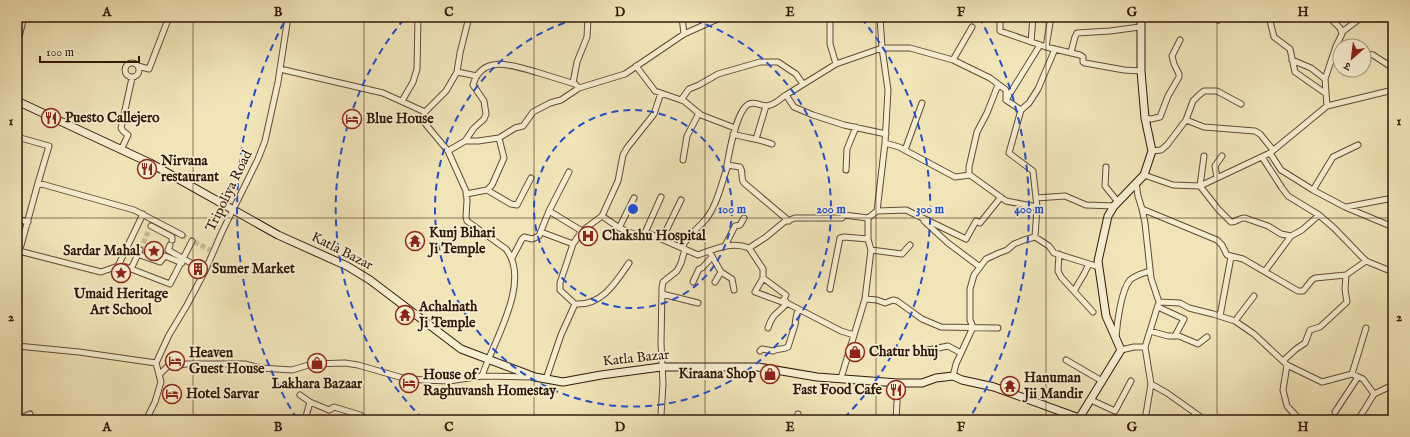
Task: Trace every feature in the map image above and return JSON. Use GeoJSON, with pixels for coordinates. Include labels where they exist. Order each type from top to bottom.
{"type":"FeatureCollection","features":[{"type":"Feature","properties":{"kind":"street"},"geometry":{"type":"LineString","coordinates":[[17,45],[24,17]]}},
{"type":"Feature","properties":{"kind":"street"},"geometry":{"type":"LineString","coordinates":[[132,78],[126,75],[125,68],[130,63],[149,69],[169,17]]}},
{"type":"Feature","properties":{"kind":"street","name":"Tripoliya Road"},"geometry":{"type":"LineString","coordinates":[[156,363],[169,335],[187,305],[205,270],[211,251],[234,210],[265,141],[280,69],[288,17]]}},
{"type":"Feature","properties":{"kind":"street"},"geometry":{"type":"LineString","coordinates":[[402,101],[413,82],[417,69],[418,17]]}},
{"type":"Feature","properties":{"kind":"street"},"geometry":{"type":"LineString","coordinates":[[469,17],[457,72],[446,91],[425,112],[423,121],[448,151],[466,194],[467,221],[502,246],[512,258],[514,270],[514,291],[510,307],[488,358],[482,376]]}},
{"type":"Feature","properties":{"kind":"street"},"geometry":{"type":"LineString","coordinates":[[573,83],[578,62],[587,37],[588,17]]}},
{"type":"Feature","properties":{"kind":"street"},"geometry":{"type":"LineString","coordinates":[[682,17],[684,34]]}},
{"type":"Feature","properties":{"kind":"street"},"geometry":{"type":"LineString","coordinates":[[464,141],[499,138],[515,128],[523,126],[532,112],[550,102],[561,100],[579,88],[625,74],[684,34],[722,17]]}},
{"type":"Feature","properties":{"kind":"street"},"geometry":{"type":"LineString","coordinates":[[830,17],[830,44],[836,64]]}},
{"type":"Feature","properties":{"kind":"street"},"geometry":{"type":"LineString","coordinates":[[877,211],[886,134],[888,90],[882,48],[880,17]]}},
{"type":"Feature","properties":{"kind":"street"},"geometry":{"type":"LineString","coordinates":[[1000,17],[1000,31],[1046,47],[1071,52],[1082,56],[1083,62],[1085,63],[1124,70],[1140,71]]}},
{"type":"Feature","properties":{"kind":"street"},"geometry":{"type":"LineString","coordinates":[[1031,42],[1032,17]]}},
{"type":"Feature","properties":{"kind":"street"},"geometry":{"type":"LineString","coordinates":[[1046,47],[1051,17]]}},
{"type":"Feature","properties":{"kind":"street"},"geometry":{"type":"LineString","coordinates":[[1121,350],[1106,316],[1098,261],[1108,216],[1116,204],[1144,174],[1152,151],[1145,118],[1140,71],[1141,17]]}},
{"type":"Feature","properties":{"kind":"street"},"geometry":{"type":"LineString","coordinates":[[1268,17],[1273,35],[1290,49],[1297,74],[1308,80],[1325,93]]}},
{"type":"Feature","properties":{"kind":"street"},"geometry":{"type":"LineString","coordinates":[[1329,17],[1342,32]]}},
{"type":"Feature","properties":{"kind":"street"},"geometry":{"type":"LineString","coordinates":[[1340,38],[1342,32],[1360,17]]}},
{"type":"Feature","properties":{"kind":"street"},"geometry":{"type":"LineString","coordinates":[[953,60],[972,27]]}},
{"type":"Feature","properties":{"kind":"street"},"geometry":{"type":"LineString","coordinates":[[1071,52],[1075,37],[1078,33],[1110,32],[1140,27]]}},
{"type":"Feature","properties":{"kind":"street"},"geometry":{"type":"LineString","coordinates":[[1145,118],[1151,119],[1160,117],[1168,96],[1178,78],[1179,74],[1172,56],[1180,40]]}},
{"type":"Feature","properties":{"kind":"street"},"geometry":{"type":"LineString","coordinates":[[1006,100],[1040,45]]}},
{"type":"Feature","properties":{"kind":"street"},"geometry":{"type":"LineString","coordinates":[[661,415],[663,384],[661,367],[663,282],[677,271],[681,263],[683,248],[687,238],[705,220],[711,211],[727,168],[735,128],[745,107],[748,104],[757,103],[766,106],[772,105],[786,94],[836,64],[882,48],[910,48],[953,60],[990,78],[1006,90],[1006,100]]}},
{"type":"Feature","properties":{"kind":"street"},"geometry":{"type":"LineString","coordinates":[[1035,237],[1037,207],[1033,171],[1009,153],[1021,110],[1029,103],[1038,88],[1055,49]]}},
{"type":"Feature","properties":{"kind":"street"},"geometry":{"type":"LineString","coordinates":[[1372,55],[1393,68]]}},
{"type":"Feature","properties":{"kind":"street"},"geometry":{"type":"LineString","coordinates":[[1292,60],[1311,68],[1325,79]]}},
{"type":"Feature","properties":{"kind":"street"},"geometry":{"type":"LineString","coordinates":[[681,100],[688,89],[699,85],[718,74],[760,62],[778,62],[796,74],[803,84]]}},
{"type":"Feature","properties":{"kind":"street"},"geometry":{"type":"LineString","coordinates":[[1327,106],[1325,79],[1332,62]]}},
{"type":"Feature","properties":{"kind":"street"},"geometry":{"type":"LineString","coordinates":[[448,151],[464,141],[486,114],[484,101],[473,87],[477,76],[485,68],[496,64],[519,67],[573,83],[579,88]]}},
{"type":"Feature","properties":{"kind":"street"},"geometry":{"type":"LineString","coordinates":[[121,150],[128,135],[121,128],[132,78],[138,74],[138,66]]}},
{"type":"Feature","properties":{"kind":"street"},"geometry":{"type":"LineString","coordinates":[[636,66],[655,91],[688,103],[699,113],[735,128]]}},
{"type":"Feature","properties":{"kind":"street"},"geometry":{"type":"LineString","coordinates":[[280,69],[383,94],[425,112]]}},
{"type":"Feature","properties":{"kind":"street"},"geometry":{"type":"LineString","coordinates":[[457,72],[477,76]]}},
{"type":"Feature","properties":{"kind":"street"},"geometry":{"type":"LineString","coordinates":[[969,175],[968,167],[977,132],[998,85]]}},
{"type":"Feature","properties":{"kind":"street"},"geometry":{"type":"LineString","coordinates":[[1144,174],[1173,185],[1200,186],[1272,151],[1327,106],[1393,90]]}},
{"type":"Feature","properties":{"kind":"street"},"geometry":{"type":"LineString","coordinates":[[1152,151],[1162,150],[1167,145],[1186,120],[1193,101],[1204,91],[1217,91],[1241,104]]}},
{"type":"Feature","properties":{"kind":"street"},"geometry":{"type":"LineString","coordinates":[[629,263],[613,286],[597,300],[591,303],[584,305],[575,304],[560,290],[560,283],[573,244],[582,231],[602,216],[618,181],[623,155],[654,114],[661,93]]}},
{"type":"Feature","properties":{"kind":"street"},"geometry":{"type":"LineString","coordinates":[[786,94],[794,107],[813,115],[856,128],[886,134]]}},
{"type":"Feature","properties":{"kind":"street"},"geometry":{"type":"LineString","coordinates":[[1006,100],[1021,110]]}},
{"type":"Feature","properties":{"kind":"street","name":"Katla Bazar"},"geometry":{"type":"LineString","coordinates":[[17,101],[150,163],[278,235],[347,266],[370,280],[461,349],[535,377],[563,382],[661,367],[758,367],[817,376],[898,383],[922,383],[936,378],[952,376],[962,380],[994,387],[1079,419]]}},
{"type":"Feature","properties":{"kind":"street"},"geometry":{"type":"LineString","coordinates":[[905,150],[922,103]]}},
{"type":"Feature","properties":{"kind":"street"},"geometry":{"type":"LineString","coordinates":[[756,139],[766,106]]}},
{"type":"Feature","properties":{"kind":"street"},"geometry":{"type":"LineString","coordinates":[[683,160],[687,136],[699,113]]}},
{"type":"Feature","properties":{"kind":"street"},"geometry":{"type":"LineString","coordinates":[[1186,120],[1204,127],[1256,131],[1260,134],[1272,151],[1281,170],[1313,190],[1346,207],[1393,227]]}},
{"type":"Feature","properties":{"kind":"street"},"geometry":{"type":"LineString","coordinates":[[846,170],[847,149],[856,128]]}},
{"type":"Feature","properties":{"kind":"street"},"geometry":{"type":"LineString","coordinates":[[733,134],[772,144]]}},
{"type":"Feature","properties":{"kind":"street"},"geometry":{"type":"LineString","coordinates":[[17,137],[50,146],[38,183],[17,260]]}},
{"type":"Feature","properties":{"kind":"street"},"geometry":{"type":"LineString","coordinates":[[466,194],[487,190],[492,185],[504,160],[499,138]]}},
{"type":"Feature","properties":{"kind":"street"},"geometry":{"type":"LineString","coordinates":[[885,142],[899,146],[955,177],[970,175],[1006,200],[1037,207]]}},
{"type":"Feature","properties":{"kind":"street"},"geometry":{"type":"LineString","coordinates":[[1313,190],[1333,157],[1336,154],[1358,145]]}},
{"type":"Feature","properties":{"kind":"street"},"geometry":{"type":"LineString","coordinates":[[1204,156],[1200,186],[1218,210],[1231,222],[1245,218],[1268,226],[1281,234],[1291,236]]}},
{"type":"Feature","properties":{"kind":"street"},"geometry":{"type":"LineString","coordinates":[[1217,178],[1215,166],[1222,156]]}},
{"type":"Feature","properties":{"kind":"street"},"geometry":{"type":"LineString","coordinates":[[1262,157],[1288,196],[1319,215],[1334,228],[1366,261],[1393,272]]}},
{"type":"Feature","properties":{"kind":"street"},"geometry":{"type":"LineString","coordinates":[[727,165],[740,168],[744,183],[789,221]]}},
{"type":"Feature","properties":{"kind":"street"},"geometry":{"type":"LineString","coordinates":[[1106,167],[1105,186],[1116,204]]}},
{"type":"Feature","properties":{"kind":"street"},"geometry":{"type":"LineString","coordinates":[[512,258],[524,237],[535,239],[539,236],[549,211],[569,172]]}},
{"type":"Feature","properties":{"kind":"street"},"geometry":{"type":"LineString","coordinates":[[487,190],[510,204],[517,205],[531,178]]}},
{"type":"Feature","properties":{"kind":"street"},"geometry":{"type":"LineString","coordinates":[[38,183],[134,210],[182,235]]}},
{"type":"Feature","properties":{"kind":"street"},"geometry":{"type":"LineString","coordinates":[[1136,183],[1142,209],[1150,271],[1158,304],[1145,347],[1151,384],[1145,420]]}},
{"type":"Feature","properties":{"kind":"street"},"geometry":{"type":"LineString","coordinates":[[1036,198],[1065,196],[1086,205],[1116,204]]}},
{"type":"Feature","properties":{"kind":"street"},"geometry":{"type":"LineString","coordinates":[[644,235],[661,197]]}},
{"type":"Feature","properties":{"kind":"street"},"geometry":{"type":"LineString","coordinates":[[749,248],[766,237],[784,222],[795,218],[842,218],[844,215],[868,218],[877,211],[906,210],[966,239],[976,221],[980,223],[1002,197]]}},
{"type":"Feature","properties":{"kind":"street"},"geometry":{"type":"LineString","coordinates":[[619,228],[634,198]]}},
{"type":"Feature","properties":{"kind":"street"},"geometry":{"type":"LineString","coordinates":[[1346,207],[1393,198]]}},
{"type":"Feature","properties":{"kind":"street"},"geometry":{"type":"LineString","coordinates":[[662,239],[681,200]]}},
{"type":"Feature","properties":{"kind":"street"},"geometry":{"type":"LineString","coordinates":[[1142,209],[1217,240],[1222,245],[1227,255],[1243,259],[1298,291],[1302,291],[1315,278],[1346,275],[1366,261]]}},
{"type":"Feature","properties":{"kind":"street"},"geometry":{"type":"LineString","coordinates":[[549,211],[582,231]]}},
{"type":"Feature","properties":{"kind":"street"},"geometry":{"type":"LineString","coordinates":[[118,266],[143,214]]}},
{"type":"Feature","properties":{"kind":"street"},"geometry":{"type":"LineString","coordinates":[[1264,271],[1291,236],[1302,230],[1319,215]]}},
{"type":"Feature","properties":{"kind":"street"},"geometry":{"type":"LineString","coordinates":[[602,216],[619,228],[644,235],[650,234],[698,255],[725,246],[740,245],[749,248],[764,269],[763,278],[755,292],[782,302],[785,301],[841,331],[854,335]]}},
{"type":"Feature","properties":{"kind":"street"},"geometry":{"type":"LineString","coordinates":[[148,232],[151,226],[149,217]]}},
{"type":"Feature","properties":{"kind":"street"},"geometry":{"type":"LineString","coordinates":[[921,217],[948,243],[980,267]]}},
{"type":"Feature","properties":{"kind":"street"},"geometry":{"type":"LineString","coordinates":[[725,246],[735,226],[740,225],[744,218]]}},
{"type":"Feature","properties":{"kind":"street"},"geometry":{"type":"LineString","coordinates":[[841,378],[865,299],[871,250],[868,239],[868,218]]}},
{"type":"Feature","properties":{"kind":"street"},"geometry":{"type":"LineString","coordinates":[[17,219],[28,222]]}},
{"type":"Feature","properties":{"kind":"street"},"geometry":{"type":"LineString","coordinates":[[130,268],[138,252],[160,262],[170,245],[172,237],[151,226]]}},
{"type":"Feature","properties":{"kind":"street"},"geometry":{"type":"LineString","coordinates":[[541,232],[573,244]]}},
{"type":"Feature","properties":{"kind":"street"},"geometry":{"type":"LineString","coordinates":[[1035,237],[1049,246],[1054,253],[1099,267]]}},
{"type":"Feature","properties":{"kind":"street"},"geometry":{"type":"LineString","coordinates":[[952,376],[960,353],[973,327],[970,320],[970,289],[974,275],[986,259],[1007,250],[1014,244],[1035,237]]}},
{"type":"Feature","properties":{"kind":"street"},"geometry":{"type":"LineString","coordinates":[[830,289],[840,238],[868,239]]}},
{"type":"Feature","properties":{"kind":"street"},"geometry":{"type":"LineString","coordinates":[[20,251],[101,272],[118,266],[130,268],[170,284],[183,261],[191,240]]}},
{"type":"Feature","properties":{"kind":"street"},"geometry":{"type":"LineString","coordinates":[[871,250],[902,254],[910,244]]}},
{"type":"Feature","properties":{"kind":"street"},"geometry":{"type":"LineString","coordinates":[[170,245],[183,261]]}},
{"type":"Feature","properties":{"kind":"street"},"geometry":{"type":"LineString","coordinates":[[709,251],[721,272],[732,279],[734,290]]}},
{"type":"Feature","properties":{"kind":"street"},"geometry":{"type":"LineString","coordinates":[[1059,254],[1058,271],[1061,277],[1093,312]]}},
{"type":"Feature","properties":{"kind":"street"},"geometry":{"type":"LineString","coordinates":[[164,256],[183,261],[205,270]]}},
{"type":"Feature","properties":{"kind":"street"},"geometry":{"type":"LineString","coordinates":[[693,282],[698,269],[702,268],[712,257]]}},
{"type":"Feature","properties":{"kind":"street"},"geometry":{"type":"LineString","coordinates":[[1220,316],[1232,257]]}},
{"type":"Feature","properties":{"kind":"street"},"geometry":{"type":"LineString","coordinates":[[1074,291],[1089,264]]}},
{"type":"Feature","properties":{"kind":"street"},"geometry":{"type":"LineString","coordinates":[[1116,338],[1119,312],[1127,285],[1132,278],[1150,271]]}},
{"type":"Feature","properties":{"kind":"street"},"geometry":{"type":"LineString","coordinates":[[715,282],[721,272]]}},
{"type":"Feature","properties":{"kind":"street"},"geometry":{"type":"LineString","coordinates":[[1300,420],[1287,406],[1284,390],[1285,363],[1296,349],[1305,343],[1310,330],[1317,329],[1346,303],[1346,275]]}},
{"type":"Feature","properties":{"kind":"street"},"geometry":{"type":"LineString","coordinates":[[763,278],[786,295],[785,301],[780,310],[771,318],[768,328]]}},
{"type":"Feature","properties":{"kind":"street"},"geometry":{"type":"LineString","coordinates":[[662,294],[698,303]]}},
{"type":"Feature","properties":{"kind":"street"},"geometry":{"type":"LineString","coordinates":[[1235,321],[1254,296]]}},
{"type":"Feature","properties":{"kind":"street"},"geometry":{"type":"LineString","coordinates":[[865,299],[877,300],[885,303],[893,300],[897,301],[922,319],[941,327],[998,328]]}},
{"type":"Feature","properties":{"kind":"street"},"geometry":{"type":"LineString","coordinates":[[1158,304],[1180,303],[1190,308],[1235,321],[1254,334],[1285,363],[1322,382],[1352,374],[1363,379],[1374,394]]}},
{"type":"Feature","properties":{"kind":"street"},"geometry":{"type":"LineString","coordinates":[[546,379],[561,335],[575,304]]}},
{"type":"Feature","properties":{"kind":"street"},"geometry":{"type":"LineString","coordinates":[[1158,304],[1184,319],[1175,336]]}},
{"type":"Feature","properties":{"kind":"street"},"geometry":{"type":"LineString","coordinates":[[760,351],[762,349],[773,351],[778,348],[785,349],[788,347],[798,309]]}},
{"type":"Feature","properties":{"kind":"street"},"geometry":{"type":"LineString","coordinates":[[1352,374],[1366,328]]}},
{"type":"Feature","properties":{"kind":"street"},"geometry":{"type":"LineString","coordinates":[[1150,330],[1166,336],[1182,337],[1198,344],[1207,337]]}},
{"type":"Feature","properties":{"kind":"street"},"geometry":{"type":"LineString","coordinates":[[17,346],[79,352],[156,363],[161,382],[155,402],[146,420]]}},
{"type":"Feature","properties":{"kind":"street"},"geometry":{"type":"LineString","coordinates":[[928,350],[948,346],[960,353]]}},
{"type":"Feature","properties":{"kind":"street"},"geometry":{"type":"LineString","coordinates":[[1079,419],[1121,350],[1134,347],[1145,347]]}},
{"type":"Feature","properties":{"kind":"street"},"geometry":{"type":"LineString","coordinates":[[1066,360],[1102,381]]}},
{"type":"Feature","properties":{"kind":"street"},"geometry":{"type":"LineString","coordinates":[[159,375],[167,367],[186,364],[245,364],[261,368],[292,370],[312,364],[345,363],[358,365],[408,379],[449,381],[482,376],[535,377]]}},
{"type":"Feature","properties":{"kind":"street"},"geometry":{"type":"LineString","coordinates":[[1335,412],[1358,377]]}},
{"type":"Feature","properties":{"kind":"street"},"geometry":{"type":"LineString","coordinates":[[1091,400],[1112,411],[1116,411],[1131,381]]}},
{"type":"Feature","properties":{"kind":"street"},"geometry":{"type":"LineString","coordinates":[[896,420],[898,383]]}},
{"type":"Feature","properties":{"kind":"street"},"geometry":{"type":"LineString","coordinates":[[1151,384],[1167,393],[1205,420]]}},
{"type":"Feature","properties":{"kind":"street"},"geometry":{"type":"LineString","coordinates":[[1358,420],[1374,394],[1393,385]]}},
{"type":"Feature","properties":{"kind":"street"},"geometry":{"type":"LineString","coordinates":[[300,395],[310,402],[329,410],[334,407],[360,415],[366,420]]}},
{"type":"Feature","properties":{"kind":"street"},"geometry":{"type":"LineString","coordinates":[[305,420],[310,402]]}},
{"type":"Feature","properties":{"kind":"street"},"geometry":{"type":"LineString","coordinates":[[1193,420],[1195,413]]}},
{"type":"Feature","properties":{"kind":"street"},"geometry":{"type":"LineString","coordinates":[[17,420],[30,414]]}},
{"type":"Feature","properties":{"kind":"tunnel"},"geometry":{"type":"LineString","coordinates":[[140,250],[148,232]]}},
{"type":"Feature","properties":{"kind":"tunnel"},"geometry":{"type":"LineString","coordinates":[[182,235],[188,239]]}},
{"type":"Feature","properties":{"kind":"tunnel"},"geometry":{"type":"LineString","coordinates":[[194,242],[210,250]]}},
{"type":"Feature","properties":{"kind":"place","name":"Puesto Callejero"},"geometry":{"type":"Point","coordinates":[51,118]}},
{"type":"Feature","properties":{"kind":"place","name":"Blue House"},"geometry":{"type":"Point","coordinates":[352,119]}},
{"type":"Feature","properties":{"kind":"place","name":"Nirvana restaurant"},"geometry":{"type":"Point","coordinates":[147,169]}},
{"type":"Feature","properties":{"kind":"place","name":"Chakshu Hospital"},"geometry":{"type":"Point","coordinates":[588,236]}},
{"type":"Feature","properties":{"kind":"place","name":"Kunj Bihari Ji Temple"},"geometry":{"type":"Point","coordinates":[415,241]}},
{"type":"Feature","properties":{"kind":"place","name":"Sardar Mahal"},"geometry":{"type":"Point","coordinates":[154,251]}},
{"type":"Feature","properties":{"kind":"place","name":"Sumer Market"},"geometry":{"type":"Point","coordinates":[198,269]}},
{"type":"Feature","properties":{"kind":"place","name":"Umaid Heritage Art School"},"geometry":{"type":"Point","coordinates":[121,273]}},
{"type":"Feature","properties":{"kind":"place","name":"Achalnath Ji Temple"},"geometry":{"type":"Point","coordinates":[405,315]}},
{"type":"Feature","properties":{"kind":"place","name":"Chatur bhuj"},"geometry":{"type":"Point","coordinates":[855,352]}},
{"type":"Feature","properties":{"kind":"place","name":"Heaven Guest House"},"geometry":{"type":"Point","coordinates":[175,361]}},
{"type":"Feature","properties":{"kind":"place","name":"Lakhara Bazaar"},"geometry":{"type":"Point","coordinates":[317,363]}},
{"type":"Feature","properties":{"kind":"place","name":"Kiraana Shop"},"geometry":{"type":"Point","coordinates":[770,374]}},
{"type":"Feature","properties":{"kind":"place","name":"House of Raghuvansh Homestay"},"geometry":{"type":"Point","coordinates":[409,383]}},
{"type":"Feature","properties":{"kind":"place","name":"Hanuman Jii Mandir"},"geometry":{"type":"Point","coordinates":[1010,386]}},
{"type":"Feature","properties":{"kind":"place","name":"Fast Food Cafe"},"geometry":{"type":"Point","coordinates":[896,390]}},
{"type":"Feature","properties":{"kind":"place","name":"Hotel Sarvar"},"geometry":{"type":"Point","coordinates":[172,394]}}]}
